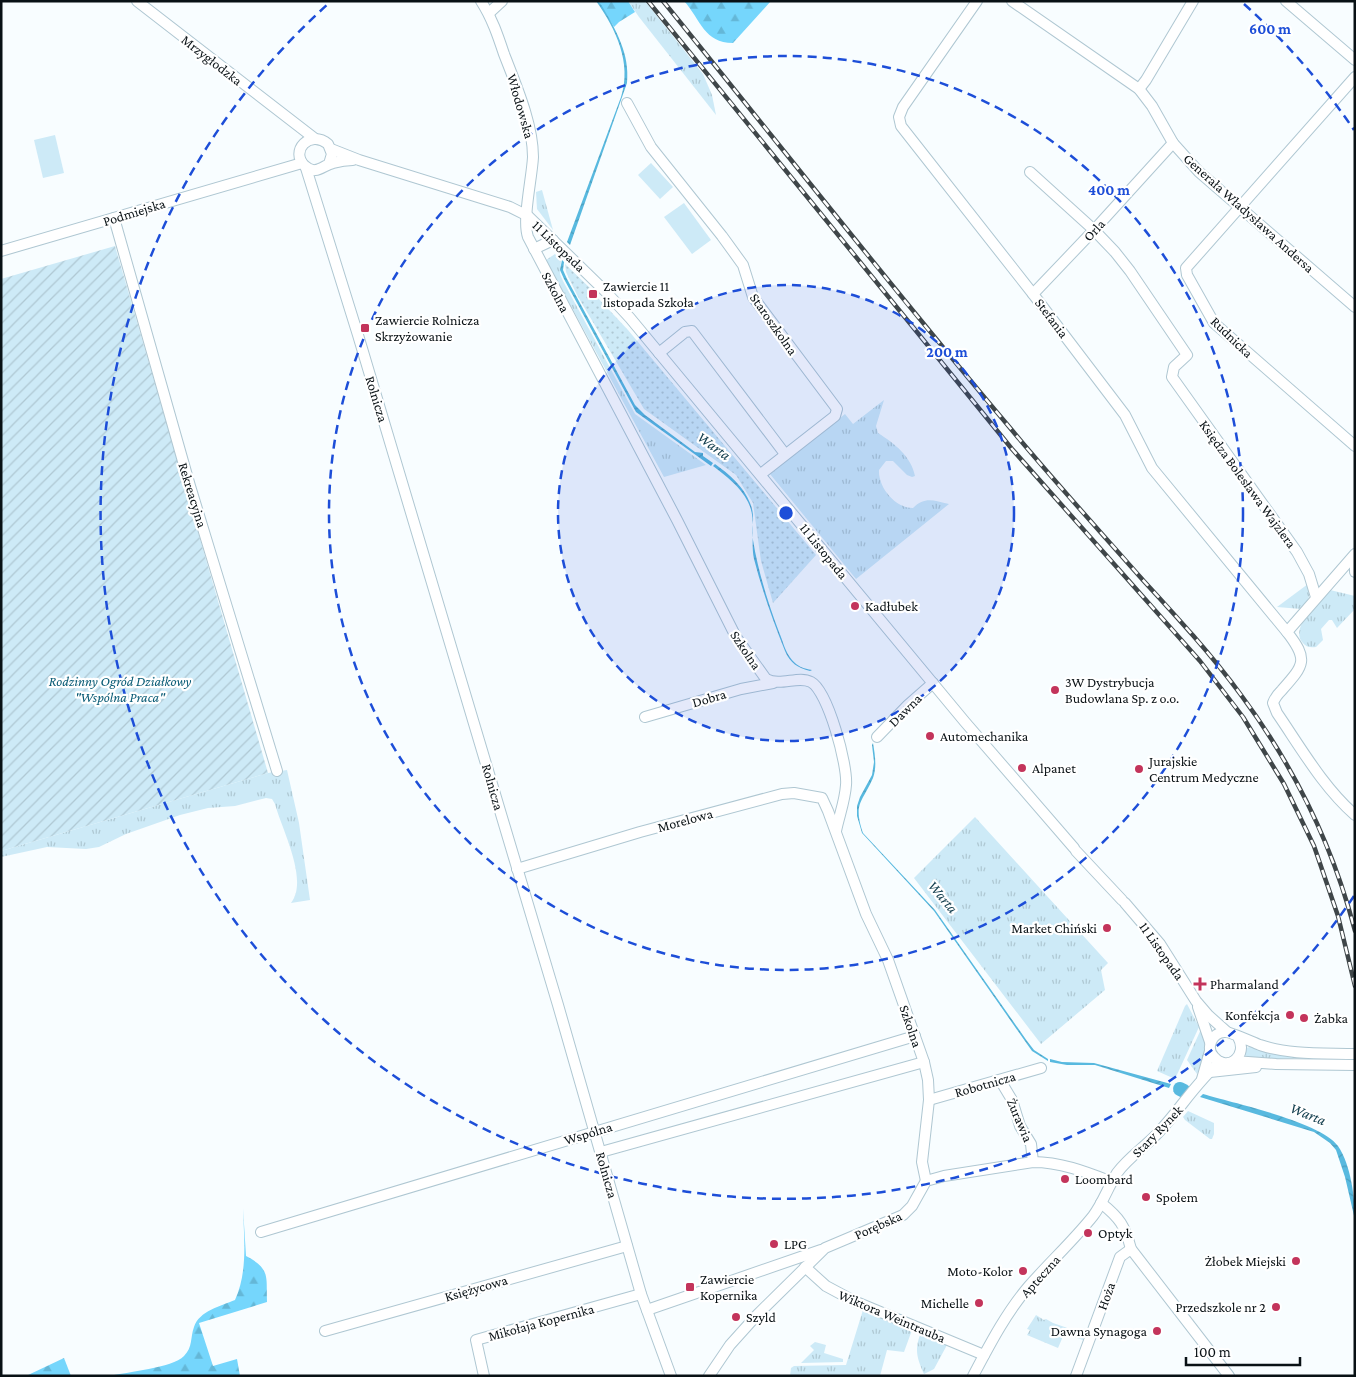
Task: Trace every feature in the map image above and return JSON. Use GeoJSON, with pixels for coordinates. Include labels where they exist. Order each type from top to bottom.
{"type":"FeatureCollection","features":[{"type":"Feature","properties":{"kind":"street","name":"Mrzygłodzka"},"geometry":{"type":"LineString","coordinates":[[137,1],[314,138]]}},
{"type":"Feature","properties":{"kind":"street","name":"Włodowska"},"geometry":{"type":"LineString","coordinates":[[481,1],[488,13],[510,70],[531,137],[532,161],[528,216]]}},
{"type":"Feature","properties":{"kind":"street"},"geometry":{"type":"LineString","coordinates":[[488,13],[502,1]]}},
{"type":"Feature","properties":{"kind":"street","name":"Stefania"},"geometry":{"type":"LineString","coordinates":[[977,1],[907,101],[900,115],[900,123],[903,130],[1034,294],[1125,415],[1152,468],[1287,632]]}},
{"type":"Feature","properties":{"kind":"street","name":"Generała Władysława Andersa"},"geometry":{"type":"LineString","coordinates":[[1012,1],[1139,89],[1152,106],[1173,143],[1199,172],[1355,307]]}},
{"type":"Feature","properties":{"kind":"street"},"geometry":{"type":"LineString","coordinates":[[1139,89],[1193,1]]}},
{"type":"Feature","properties":{"kind":"street"},"geometry":{"type":"LineString","coordinates":[[1286,1],[1355,60]]}},
{"type":"Feature","properties":{"kind":"street","name":"Rudnicka"},"geometry":{"type":"LineString","coordinates":[[1355,77],[1186,268],[1187,275],[1214,323],[1355,446]]}},
{"type":"Feature","properties":{"kind":"street","name":"Staroszkolna"},"geometry":{"type":"LineString","coordinates":[[627,103],[651,147],[743,265],[753,297],[837,409],[835,416],[761,474]]}},
{"type":"Feature","properties":{"kind":"street","name":"Mrzygłodzka"},"geometry":{"type":"LineString","coordinates":[[288,118],[301,147]]}},
{"type":"Feature","properties":{"kind":"street"},"geometry":{"type":"LineString","coordinates":[[359,160],[328,164],[319,170],[304,165],[300,154],[301,147],[307,140],[314,138],[324,140],[331,148],[359,160],[510,207],[528,216]]}},
{"type":"Feature","properties":{"kind":"street","name":"Orla"},"geometry":{"type":"LineString","coordinates":[[1034,294],[1173,143]]}},
{"type":"Feature","properties":{"kind":"street","name":"Podmiejska"},"geometry":{"type":"LineString","coordinates":[[267,172],[301,147]]}},
{"type":"Feature","properties":{"kind":"street"},"geometry":{"type":"LineString","coordinates":[[328,164],[332,154],[331,148]]}},
{"type":"Feature","properties":{"kind":"street","name":"Podmiejska"},"geometry":{"type":"LineString","coordinates":[[1,251],[267,172],[304,165]]}},
{"type":"Feature","properties":{"kind":"street","name":"Rolnicza"},"geometry":{"type":"LineString","coordinates":[[304,165],[316,197],[517,869],[601,1152],[640,1294],[672,1376]]}},
{"type":"Feature","properties":{"kind":"street","name":"Rolnicza"},"geometry":{"type":"LineString","coordinates":[[316,197],[319,170]]}},
{"type":"Feature","properties":{"kind":"street","name":"Księdza Bolesława Wajzlera"},"geometry":{"type":"LineString","coordinates":[[1030,172],[1094,230],[1125,264],[1187,355],[1174,367],[1172,377],[1297,552],[1309,574],[1316,597]]}},
{"type":"Feature","properties":{"kind":"street","name":"11 Listopada"},"geometry":{"type":"LineString","coordinates":[[528,216],[630,318],[932,683],[1075,849],[1160,944],[1196,1001],[1227,1032]]}},
{"type":"Feature","properties":{"kind":"street","name":"Szkolna"},"geometry":{"type":"LineString","coordinates":[[528,216],[527,233],[534,249],[677,520],[736,637],[766,679],[773,683],[800,680],[812,682],[819,689],[828,706],[846,768],[846,786],[836,831],[866,914],[888,960],[924,1062],[929,1100],[922,1162],[926,1181]]}},
{"type":"Feature","properties":{"kind":"street","name":"Rekreacyjna"},"geometry":{"type":"LineString","coordinates":[[114,218],[190,486],[277,771]]}},
{"type":"Feature","properties":{"kind":"street"},"geometry":{"type":"LineString","coordinates":[[534,249],[556,243]]}},
{"type":"Feature","properties":{"kind":"street"},"geometry":{"type":"LineString","coordinates":[[659,353],[685,332],[692,331],[786,454]]}},
{"type":"Feature","properties":{"kind":"street"},"geometry":{"type":"LineString","coordinates":[[1355,554],[1287,632],[1300,650],[1301,664],[1298,671],[1275,697],[1274,706],[1322,778],[1340,802],[1355,815]]}},
{"type":"Feature","properties":{"kind":"street"},"geometry":{"type":"LineString","coordinates":[[1355,560],[1355,572]]}},
{"type":"Feature","properties":{"kind":"street","name":"Dobra"},"geometry":{"type":"LineString","coordinates":[[646,717],[741,689],[773,683]]}},
{"type":"Feature","properties":{"kind":"street","name":"Dawna"},"geometry":{"type":"LineString","coordinates":[[877,737],[932,683]]}},
{"type":"Feature","properties":{"kind":"street","name":"Morelowa"},"geometry":{"type":"LineString","coordinates":[[517,869],[640,832],[782,794],[794,793],[822,798],[836,831]]}},
{"type":"Feature","properties":{"kind":"street","name":"11 Listopada"},"geometry":{"type":"LineString","coordinates":[[1196,1001],[1210,1047]]}},
{"type":"Feature","properties":{"kind":"street"},"geometry":{"type":"LineString","coordinates":[[1355,1054],[1272,1048],[1227,1032],[1215,1036],[1210,1047],[1212,1056],[1220,1062],[1355,1065]]}},
{"type":"Feature","properties":{"kind":"street","name":"Wspólna"},"geometry":{"type":"LineString","coordinates":[[261,1232],[915,1036]]}},
{"type":"Feature","properties":{"kind":"street"},"geometry":{"type":"LineString","coordinates":[[1234,1061],[1241,1052],[1241,1042],[1238,1037]]}},
{"type":"Feature","properties":{"kind":"street","name":"Stary Rynek"},"geometry":{"type":"LineString","coordinates":[[1200,1083],[1210,1047]]}},
{"type":"Feature","properties":{"kind":"street"},"geometry":{"type":"LineString","coordinates":[[1310,1064],[1311,1052]]}},
{"type":"Feature","properties":{"kind":"street"},"geometry":{"type":"LineString","coordinates":[[601,1152],[924,1062]]}},
{"type":"Feature","properties":{"kind":"street","name":"Stary Rynek"},"geometry":{"type":"LineString","coordinates":[[1112,1182],[1118,1171],[1155,1137],[1220,1062]]}},
{"type":"Feature","properties":{"kind":"street"},"geometry":{"type":"LineString","coordinates":[[1210,1072],[1248,1069],[1276,1064]]}},
{"type":"Feature","properties":{"kind":"street","name":"Robotnicza"},"geometry":{"type":"LineString","coordinates":[[929,1100],[1041,1068]]}},
{"type":"Feature","properties":{"kind":"street","name":"Żurawia"},"geometry":{"type":"LineString","coordinates":[[1000,1080],[1012,1100],[1020,1126],[1031,1144],[1033,1162]]}},
{"type":"Feature","properties":{"kind":"street"},"geometry":{"type":"LineString","coordinates":[[926,1181],[944,1176],[1033,1162],[1060,1164],[1112,1182]]}},
{"type":"Feature","properties":{"kind":"street","name":"Porębska"},"geometry":{"type":"LineString","coordinates":[[709,1376],[730,1345],[746,1327],[825,1248],[903,1215],[912,1206],[926,1181]]}},
{"type":"Feature","properties":{"kind":"street","name":"Apteczna"},"geometry":{"type":"LineString","coordinates":[[974,1376],[1005,1319],[1020,1298],[1071,1243],[1101,1203],[1112,1182]]}},
{"type":"Feature","properties":{"kind":"street"},"geometry":{"type":"LineString","coordinates":[[1101,1203],[1115,1214],[1122,1223],[1131,1249],[1229,1376]]}},
{"type":"Feature","properties":{"kind":"street","name":"Księżycowa"},"geometry":{"type":"LineString","coordinates":[[325,1331],[627,1246]]}},
{"type":"Feature","properties":{"kind":"street"},"geometry":{"type":"LineString","coordinates":[[647,1310],[825,1248]]}},
{"type":"Feature","properties":{"kind":"street","name":"Hoża"},"geometry":{"type":"LineString","coordinates":[[1076,1376],[1120,1256],[1131,1249]]}},
{"type":"Feature","properties":{"kind":"street","name":"Wiktora Weintrauba"},"geometry":{"type":"LineString","coordinates":[[805,1267],[826,1286],[854,1301],[984,1355]]}},
{"type":"Feature","properties":{"kind":"street","name":"Mikołaja Kopernika"},"geometry":{"type":"LineString","coordinates":[[484,1376],[476,1340],[640,1294]]}},
{"type":"Feature","properties":{"kind":"green space"},"geometry":{"type":"Polygon","coordinates":[[[598,1],[628,1],[635,12],[614,27],[598,1]]]}},
{"type":"Feature","properties":{"kind":"green space"},"geometry":{"type":"Polygon","coordinates":[[[628,1],[645,1],[703,74],[712,95],[716,115],[639,17],[628,1]]]}},
{"type":"Feature","properties":{"kind":"green space"},"geometry":{"type":"Polygon","coordinates":[[[684,1],[771,1],[733,43],[723,42],[709,35],[684,1]]]}},
{"type":"Feature","properties":{"kind":"green space"},"geometry":{"type":"Polygon","coordinates":[[[55,135],[64,173],[43,178],[34,140],[55,135]]]}},
{"type":"Feature","properties":{"kind":"green space"},"geometry":{"type":"Polygon","coordinates":[[[651,163],[673,187],[660,199],[638,175],[651,163]]]}},
{"type":"Feature","properties":{"kind":"green space"},"geometry":{"type":"Polygon","coordinates":[[[542,190],[553,230],[537,209],[536,192],[542,190]]]}},
{"type":"Feature","properties":{"kind":"green space"},"geometry":{"type":"Polygon","coordinates":[[[684,203],[711,240],[692,254],[664,217],[684,203]]]}},
{"type":"Feature","properties":{"kind":"green space","name":"Rodzinny Ogród Działkowy \"Wspólna Praca\""},"geometry":{"type":"Polygon","coordinates":[[[115,246],[268,773],[1,851],[1,279],[115,246]]]}},
{"type":"Feature","properties":{"kind":"green space"},"geometry":{"type":"Polygon","coordinates":[[[555,254],[561,261],[560,274],[563,281],[635,414],[706,465],[664,477],[546,260],[555,254]]]}},
{"type":"Feature","properties":{"kind":"green space"},"geometry":{"type":"Polygon","coordinates":[[[565,264],[590,288],[587,291],[595,299],[597,297],[628,330],[816,555],[773,603],[761,561],[753,503],[736,475],[644,409],[577,295],[566,272],[565,264]]]}},
{"type":"Feature","properties":{"kind":"green space"},"geometry":{"type":"Polygon","coordinates":[[[884,400],[876,426],[878,433],[896,446],[906,457],[915,476],[907,475],[893,461],[886,461],[879,470],[881,483],[894,500],[906,507],[913,508],[917,504],[926,501],[949,504],[856,579],[770,474],[845,414],[853,424],[884,400]]]}},
{"type":"Feature","properties":{"kind":"green space"},"geometry":{"type":"Polygon","coordinates":[[[1308,584],[1309,598],[1301,609],[1277,607],[1308,584]]]}},
{"type":"Feature","properties":{"kind":"green space"},"geometry":{"type":"Polygon","coordinates":[[[1330,590],[1355,596],[1355,609],[1337,628],[1332,620],[1329,620],[1321,629],[1323,640],[1316,647],[1308,647],[1299,636],[1300,629],[1308,614],[1330,590]]]}},
{"type":"Feature","properties":{"kind":"green space"},"geometry":{"type":"Polygon","coordinates":[[[287,770],[299,823],[310,900],[291,903],[296,893],[296,868],[275,804],[272,799],[266,798],[235,806],[208,808],[180,815],[126,834],[99,847],[86,849],[47,847],[1,857],[1,851],[268,773],[287,770]]]}},
{"type":"Feature","properties":{"kind":"green space"},"geometry":{"type":"Polygon","coordinates":[[[975,817],[1108,963],[1101,970],[1105,990],[1041,1044],[914,878],[975,817]]]}},
{"type":"Feature","properties":{"kind":"green space"},"geometry":{"type":"Polygon","coordinates":[[[1187,1004],[1199,1027],[1175,1079],[1157,1071],[1187,1004]]]}},
{"type":"Feature","properties":{"kind":"green space"},"geometry":{"type":"Polygon","coordinates":[[[1202,1027],[1206,1049],[1197,1074],[1187,1060],[1202,1027]]]}},
{"type":"Feature","properties":{"kind":"green space"},"geometry":{"type":"Polygon","coordinates":[[[1250,1047],[1300,1058],[1255,1059],[1244,1054],[1245,1048],[1250,1047]]]}},
{"type":"Feature","properties":{"kind":"green space"},"geometry":{"type":"Polygon","coordinates":[[[1188,1111],[1214,1123],[1212,1139],[1185,1120],[1183,1117],[1188,1111]]]}},
{"type":"Feature","properties":{"kind":"green space"},"geometry":{"type":"Polygon","coordinates":[[[243,1208],[246,1256],[260,1265],[266,1275],[267,1302],[199,1323],[213,1366],[237,1359],[240,1376],[109,1376],[160,1367],[178,1360],[189,1349],[197,1321],[205,1313],[235,1300],[244,1266],[243,1208]]]}},
{"type":"Feature","properties":{"kind":"green space"},"geometry":{"type":"Polygon","coordinates":[[[863,1310],[912,1330],[904,1352],[887,1350],[880,1376],[790,1376],[791,1368],[794,1366],[846,1365],[863,1310]]]}},
{"type":"Feature","properties":{"kind":"green space"},"geometry":{"type":"Polygon","coordinates":[[[1036,1315],[1044,1320],[1046,1319],[1085,1334],[1083,1340],[1064,1334],[1058,1348],[1027,1335],[1030,1330],[1027,1329],[1036,1315]]]}},
{"type":"Feature","properties":{"kind":"green space"},"geometry":{"type":"Polygon","coordinates":[[[920,1335],[947,1345],[934,1369],[924,1374],[917,1346],[920,1335]]]}},
{"type":"Feature","properties":{"kind":"green space"},"geometry":{"type":"Polygon","coordinates":[[[815,1342],[826,1345],[824,1353],[843,1359],[843,1362],[801,1363],[814,1350],[810,1346],[815,1342]]]}},
{"type":"Feature","properties":{"kind":"green space"},"geometry":{"type":"Polygon","coordinates":[[[64,1358],[71,1376],[26,1376],[64,1358]]]}},
{"type":"Feature","properties":{"kind":"water"},"geometry":{"type":"Polygon","coordinates":[[[596,1],[602,6],[621,43],[626,62],[627,83],[570,245],[567,242],[621,97],[624,84],[623,59],[616,35],[596,1]]]}},
{"type":"Feature","properties":{"kind":"water"},"geometry":{"type":"Polygon","coordinates":[[[562,260],[564,262],[563,270],[567,279],[635,405],[645,415],[695,452],[703,453],[703,456],[713,463],[711,466],[636,412],[564,279],[560,270],[562,260]]]}},
{"type":"Feature","properties":{"kind":"water"},"geometry":{"type":"Polygon","coordinates":[[[715,464],[731,477],[744,492],[752,508],[753,525],[751,509],[745,496],[733,482],[713,466],[715,464]]]}},
{"type":"Feature","properties":{"kind":"water"},"geometry":{"type":"Polygon","coordinates":[[[753,537],[764,587],[786,650],[794,662],[801,667],[812,670],[810,671],[802,668],[795,664],[789,659],[785,651],[757,571],[753,552],[753,537]]]}},
{"type":"Feature","properties":{"kind":"water"},"geometry":{"type":"Polygon","coordinates":[[[873,743],[875,770],[859,809],[863,833],[935,910],[1027,1041],[1034,1050],[1048,1059],[1048,1061],[1032,1051],[934,911],[862,833],[857,816],[857,806],[872,775],[874,762],[873,743]]]}},
{"type":"Feature","properties":{"kind":"water"},"geometry":{"type":"Polygon","coordinates":[[[1050,1059],[1062,1062],[1094,1063],[1171,1084],[1169,1088],[1095,1065],[1067,1065],[1050,1062],[1050,1059]]]}},
{"type":"Feature","properties":{"kind":"water"},"geometry":{"type":"Polygon","coordinates":[[[1203,1094],[1296,1121],[1329,1137],[1338,1146],[1346,1162],[1353,1192],[1355,1220],[1345,1177],[1336,1150],[1330,1143],[1314,1132],[1200,1097],[1203,1094]]]}},
{"type":"Feature","properties":{"kind":"waterway","name":"Warta"},"geometry":{"type":"LineString","coordinates":[[1180,1089],[1184,1091]]}},
{"type":"Feature","properties":{"kind":"railway"},"geometry":{"type":"LineString","coordinates":[[648,1],[1012,449],[1200,661],[1243,717],[1284,784],[1314,846],[1338,916],[1355,986]]}},
{"type":"Feature","properties":{"kind":"railway"},"geometry":{"type":"LineString","coordinates":[[663,1],[967,376],[1059,486],[1218,665],[1241,695],[1278,749],[1309,807],[1335,868],[1355,931]]}},
{"type":"Feature","properties":{"kind":"place","name":"Zawiercie 11 listopada Szkoła"},"geometry":{"type":"Point","coordinates":[593,294]}},
{"type":"Feature","properties":{"kind":"place","name":"Zawiercie Rolnicza Skrzyżowanie"},"geometry":{"type":"Point","coordinates":[365,328]}},
{"type":"Feature","properties":{"kind":"place","name":"Kadłubek"},"geometry":{"type":"Point","coordinates":[855,606]}},
{"type":"Feature","properties":{"kind":"place","name":"3W Dystrybucja Budowlana Sp. z o.o."},"geometry":{"type":"Point","coordinates":[1055,690]}},
{"type":"Feature","properties":{"kind":"place","name":"Automechanika"},"geometry":{"type":"Point","coordinates":[930,736]}},
{"type":"Feature","properties":{"kind":"place","name":"Alpanet"},"geometry":{"type":"Point","coordinates":[1022,768]}},
{"type":"Feature","properties":{"kind":"place","name":"Jurajskie Centrum Medyczne"},"geometry":{"type":"Point","coordinates":[1139,769]}},
{"type":"Feature","properties":{"kind":"place","name":"Market Chiński"},"geometry":{"type":"Point","coordinates":[1107,928]}},
{"type":"Feature","properties":{"kind":"place","name":"Pharmaland"},"geometry":{"type":"Point","coordinates":[1200,984]}},
{"type":"Feature","properties":{"kind":"place","name":"Konfekcja"},"geometry":{"type":"Point","coordinates":[1290,1015]}},
{"type":"Feature","properties":{"kind":"place","name":"Żabka"},"geometry":{"type":"Point","coordinates":[1304,1018]}},
{"type":"Feature","properties":{"kind":"place","name":"Loombard"},"geometry":{"type":"Point","coordinates":[1065,1179]}},
{"type":"Feature","properties":{"kind":"place","name":"Społem"},"geometry":{"type":"Point","coordinates":[1146,1197]}},
{"type":"Feature","properties":{"kind":"place","name":"Optyk"},"geometry":{"type":"Point","coordinates":[1088,1233]}},
{"type":"Feature","properties":{"kind":"place","name":"LPG"},"geometry":{"type":"Point","coordinates":[774,1244]}},
{"type":"Feature","properties":{"kind":"place","name":"Żłobek Miejski"},"geometry":{"type":"Point","coordinates":[1296,1261]}},
{"type":"Feature","properties":{"kind":"place","name":"Moto-Kolor"},"geometry":{"type":"Point","coordinates":[1023,1271]}},
{"type":"Feature","properties":{"kind":"place","name":"Zawiercie Kopernika"},"geometry":{"type":"Point","coordinates":[690,1287]}},
{"type":"Feature","properties":{"kind":"place","name":"Michelle"},"geometry":{"type":"Point","coordinates":[979,1303]}},
{"type":"Feature","properties":{"kind":"place","name":"Przedszkole nr 2"},"geometry":{"type":"Point","coordinates":[1276,1307]}},
{"type":"Feature","properties":{"kind":"place","name":"Szyld"},"geometry":{"type":"Point","coordinates":[736,1317]}},
{"type":"Feature","properties":{"kind":"place","name":"Dawna Synagoga"},"geometry":{"type":"Point","coordinates":[1157,1331]}}]}
